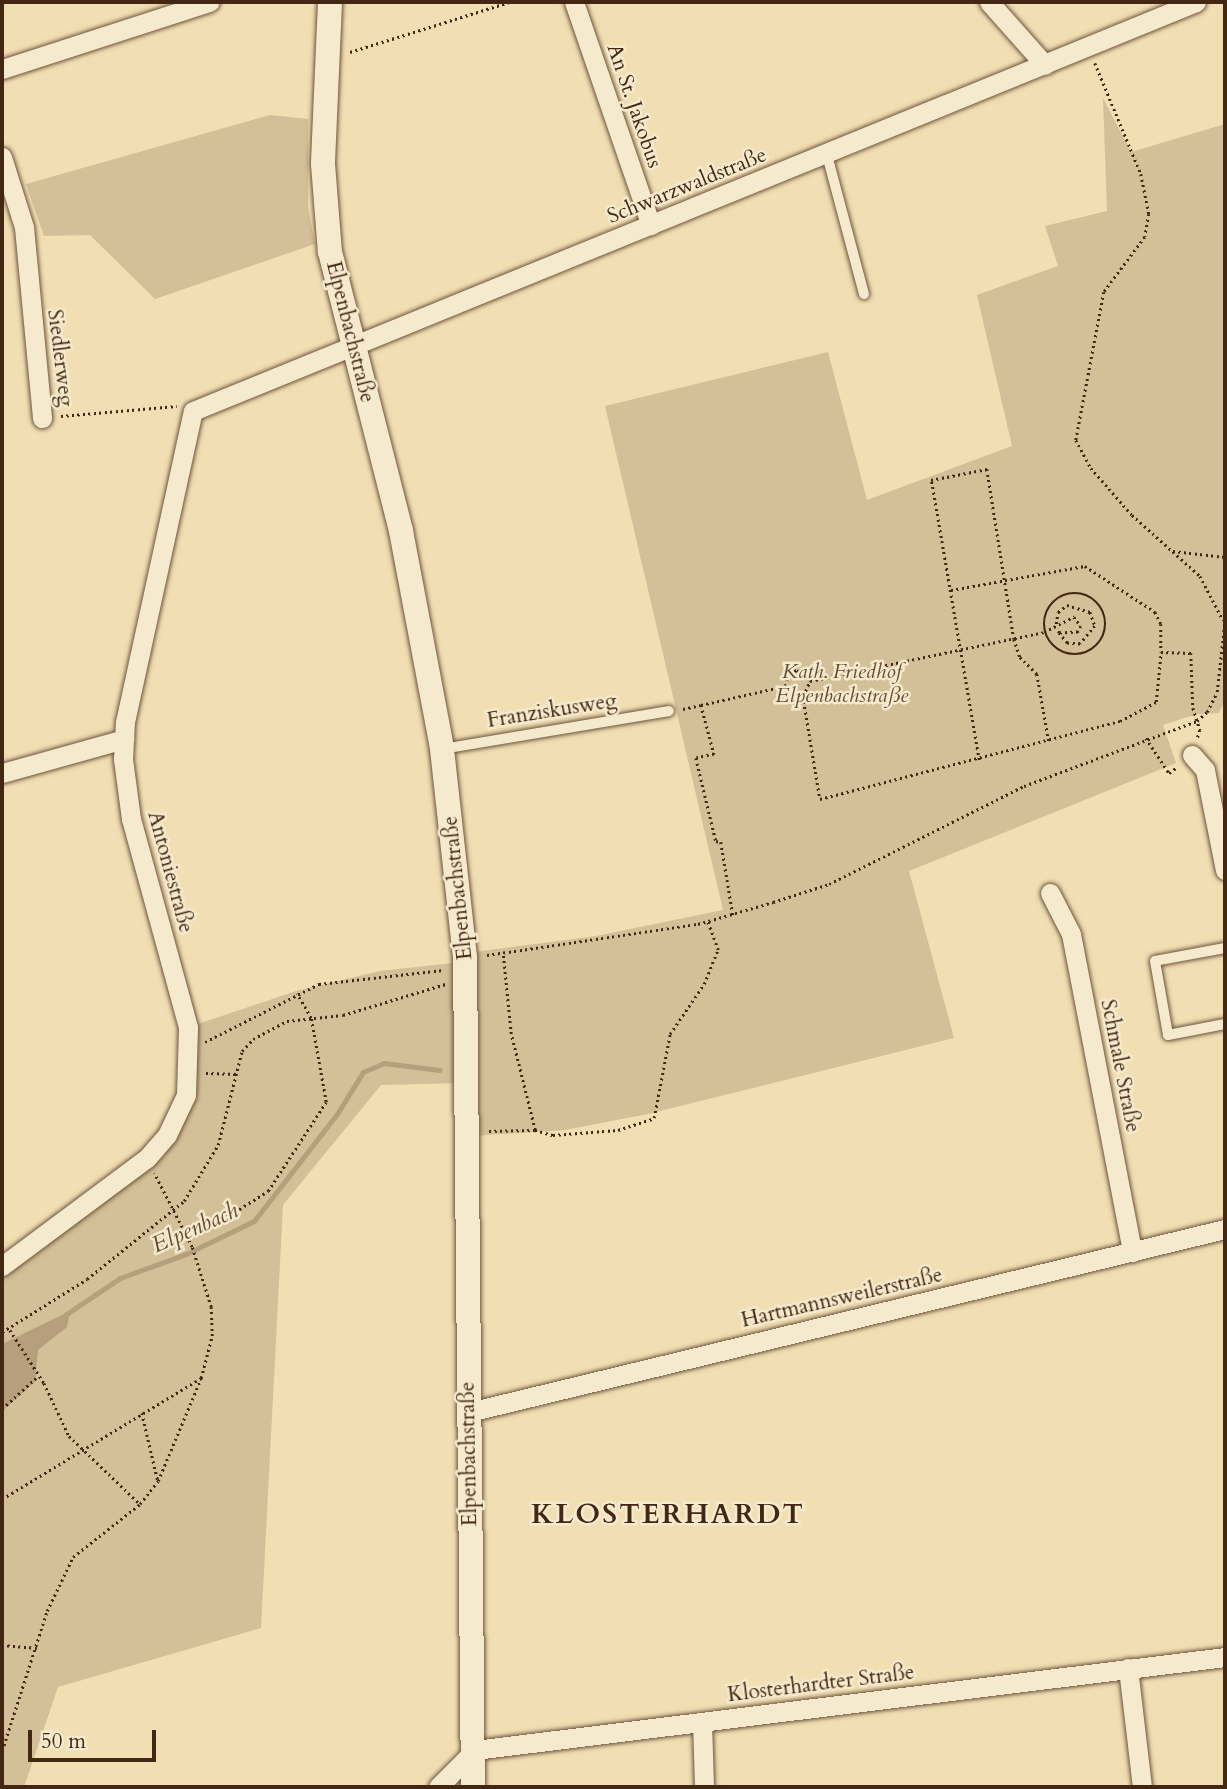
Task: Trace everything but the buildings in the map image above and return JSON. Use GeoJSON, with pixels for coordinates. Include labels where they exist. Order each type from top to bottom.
{"type":"FeatureCollection","features":[{"type":"Feature","properties":{"kind":"street"},"geometry":{"type":"LineString","coordinates":[[2,69],[209,2]]}},
{"type":"Feature","properties":{"kind":"street","name":"Elpenbachstraße"},"geometry":{"type":"LineString","coordinates":[[330,2],[323,164],[330,252],[351,347],[401,531],[442,749],[466,969],[469,1412],[475,1750],[473,1787]]}},
{"type":"Feature","properties":{"kind":"street","name":"An St. Jakobus"},"geometry":{"type":"LineString","coordinates":[[573,2],[651,225]]}},
{"type":"Feature","properties":{"kind":"street"},"geometry":{"type":"LineString","coordinates":[[989,2],[1045,65]]}},
{"type":"Feature","properties":{"kind":"street","name":"Schwarzwaldstraße"},"geometry":{"type":"LineString","coordinates":[[193,411],[827,155],[1196,2]]}},
{"type":"Feature","properties":{"kind":"street","name":"Siedlerweg"},"geometry":{"type":"LineString","coordinates":[[2,158],[24,227],[42,418]]}},
{"type":"Feature","properties":{"kind":"street","name":"Antoniestraße"},"geometry":{"type":"LineString","coordinates":[[2,1266],[147,1158],[174,1124],[189,1073],[188,1027],[131,819],[124,776],[124,739],[193,411]]}},
{"type":"Feature","properties":{"kind":"street"},"geometry":{"type":"LineString","coordinates":[[2,773],[124,739]]}},
{"type":"Feature","properties":{"kind":"street"},"geometry":{"type":"LineString","coordinates":[[1192,755],[1205,769],[1222,837],[1225,870]]}},
{"type":"Feature","properties":{"kind":"street","name":"Schmale Straße"},"geometry":{"type":"LineString","coordinates":[[1050,893],[1072,934],[1132,1252]]}},
{"type":"Feature","properties":{"kind":"street","name":"Hartmannsweilerstraße"},"geometry":{"type":"LineString","coordinates":[[469,1412],[1225,1229]]}},
{"type":"Feature","properties":{"kind":"street","name":"Klosterhardter Straße"},"geometry":{"type":"LineString","coordinates":[[475,1750],[1225,1657]]}},
{"type":"Feature","properties":{"kind":"street"},"geometry":{"type":"LineString","coordinates":[[1128,1668],[1142,1787]]}},
{"type":"Feature","properties":{"kind":"street"},"geometry":{"type":"LineString","coordinates":[[702,1722],[704,1787]]}},
{"type":"Feature","properties":{"kind":"street"},"geometry":{"type":"LineString","coordinates":[[438,1787],[475,1750]]}},
{"type":"Feature","properties":{"kind":"lane"},"geometry":{"type":"LineString","coordinates":[[827,155],[864,294]]}},
{"type":"Feature","properties":{"kind":"lane","name":"Franziskusweg"},"geometry":{"type":"LineString","coordinates":[[442,749],[669,712]]}},
{"type":"Feature","properties":{"kind":"lane"},"geometry":{"type":"LineString","coordinates":[[1225,948],[1156,961],[1168,1035],[1225,1024]]}},
{"type":"Feature","properties":{"kind":"path"},"geometry":{"type":"LineString","coordinates":[[326,55],[358,51],[510,2]]}},
{"type":"Feature","properties":{"kind":"path"},"geometry":{"type":"LineString","coordinates":[[2,1332],[87,1279],[175,1211],[218,1145],[242,1051],[253,1039],[287,1021],[343,1015],[447,983],[466,969],[503,954],[708,922],[828,884],[1024,786],[1197,721],[1208,712],[1217,692],[1224,619],[1200,576],[1109,489],[1080,453],[1076,440],[1104,292],[1145,237],[1149,214],[1141,174],[1088,47]]}},
{"type":"Feature","properties":{"kind":"path","name":"Siedlerweg"},"geometry":{"type":"LineString","coordinates":[[42,418],[173,406],[193,411]]}},
{"type":"Feature","properties":{"kind":"path"},"geometry":{"type":"LineString","coordinates":[[979,760],[932,480],[988,469],[1014,639],[1020,657],[1037,674],[1049,742]]}},
{"type":"Feature","properties":{"kind":"path"},"geometry":{"type":"LineString","coordinates":[[1173,551],[1225,557]]}},
{"type":"Feature","properties":{"kind":"path"},"geometry":{"type":"LineString","coordinates":[[810,681],[803,696],[820,799],[1049,742],[1152,707],[1158,696],[1161,624],[1155,612],[1085,566],[951,590]]}},
{"type":"Feature","properties":{"kind":"path"},"geometry":{"type":"LineString","coordinates":[[1070,593],[1090,597],[1104,613],[1105,633],[1084,654],[1064,654],[1044,632],[1046,611],[1070,593]]}},
{"type":"Feature","properties":{"kind":"path"},"geometry":{"type":"LineString","coordinates":[[1067,604],[1090,612],[1095,626],[1080,644],[1067,643],[1057,628],[1058,612],[1067,604]]}},
{"type":"Feature","properties":{"kind":"path"},"geometry":{"type":"LineString","coordinates":[[810,681],[1044,632],[1057,628],[1074,617],[1081,626],[1078,632],[1057,628]]}},
{"type":"Feature","properties":{"kind":"path"},"geometry":{"type":"LineString","coordinates":[[1161,652],[1191,653],[1200,730]]}},
{"type":"Feature","properties":{"kind":"path"},"geometry":{"type":"LineString","coordinates":[[785,686],[789,673],[797,670],[810,681]]}},
{"type":"Feature","properties":{"kind":"path"},"geometry":{"type":"LineString","coordinates":[[785,686],[793,696],[803,696]]}},
{"type":"Feature","properties":{"kind":"path"},"geometry":{"type":"LineString","coordinates":[[669,712],[785,686]]}},
{"type":"Feature","properties":{"kind":"path"},"geometry":{"type":"LineString","coordinates":[[701,705],[714,754],[696,758],[716,841],[721,842],[733,915]]}},
{"type":"Feature","properties":{"kind":"path"},"geometry":{"type":"LineString","coordinates":[[1146,738],[1170,774],[1192,755]]}},
{"type":"Feature","properties":{"kind":"path"},"geometry":{"type":"LineString","coordinates":[[468,1130],[536,1130],[553,1135],[618,1130],[654,1118],[670,1034],[704,984],[718,950],[708,922]]}},
{"type":"Feature","properties":{"kind":"path"},"geometry":{"type":"LineString","coordinates":[[503,954],[511,1034],[536,1130]]}},
{"type":"Feature","properties":{"kind":"path"},"geometry":{"type":"LineString","coordinates":[[190,1050],[319,984],[356,978],[466,969]]}},
{"type":"Feature","properties":{"kind":"path"},"geometry":{"type":"LineString","coordinates":[[186,1233],[230,1215],[268,1191],[309,1134],[326,1102],[311,1018],[297,994]]}},
{"type":"Feature","properties":{"kind":"path"},"geometry":{"type":"LineString","coordinates":[[189,1073],[238,1074]]}},
{"type":"Feature","properties":{"kind":"path"},"geometry":{"type":"LineString","coordinates":[[2,1751],[47,1611],[73,1557],[140,1504],[158,1480],[201,1378],[213,1321],[192,1247],[147,1158]]}},
{"type":"Feature","properties":{"kind":"path"},"geometry":{"type":"LineString","coordinates":[[10,1329],[82,1452],[140,1504]]}},
{"type":"Feature","properties":{"kind":"path"},"geometry":{"type":"LineString","coordinates":[[2,1409],[38,1376]]}},
{"type":"Feature","properties":{"kind":"path"},"geometry":{"type":"LineString","coordinates":[[2,1499],[201,1378]]}},
{"type":"Feature","properties":{"kind":"path"},"geometry":{"type":"LineString","coordinates":[[142,1413],[158,1480]]}},
{"type":"Feature","properties":{"kind":"path"},"geometry":{"type":"LineString","coordinates":[[2,1645],[37,1648]]}},
{"type":"Feature","properties":{"kind":"green space","name":"Kath. Friedhof Elpenbachstraße"},"geometry":{"type":"Polygon","coordinates":[[[1103,98],[1131,152],[1225,124],[1225,700],[1219,713],[1197,714],[1163,725],[1176,763],[909,871],[954,1038],[648,1114],[565,1130],[472,1136],[467,953],[596,936],[723,910],[605,406],[828,352],[867,500],[1012,446],[977,295],[1058,266],[1045,226],[1107,211],[1103,98]]]}},
{"type":"Feature","properties":{"kind":"green space"},"geometry":{"type":"Polygon","coordinates":[[[270,115],[308,119],[308,207],[315,244],[155,299],[90,235],[44,236],[26,184],[270,115]]]}},
{"type":"Feature","properties":{"kind":"green space"},"geometry":{"type":"Polygon","coordinates":[[[462,962],[464,1083],[381,1085],[283,1205],[261,1628],[58,1687],[24,1787],[2,1787],[2,1273],[171,1135],[192,1026],[296,991],[380,971],[462,962]]]}},
{"type":"Feature","properties":{"kind":"shaded area"},"geometry":{"type":"Polygon","coordinates":[[[70,1311],[67,1327],[38,1350],[35,1382],[2,1411],[2,1344],[70,1311]]]}},
{"type":"Feature","properties":{"kind":"waterway","name":"Elpenbach"},"geometry":{"type":"LineString","coordinates":[[65,1315],[120,1278],[186,1254],[254,1221],[337,1114],[363,1072],[384,1063],[440,1070]]}},
{"type":"Feature","properties":{"kind":"district","name":"KLOSTERHARDT"},"geometry":{"type":"Point","coordinates":[668,1514]}}]}
